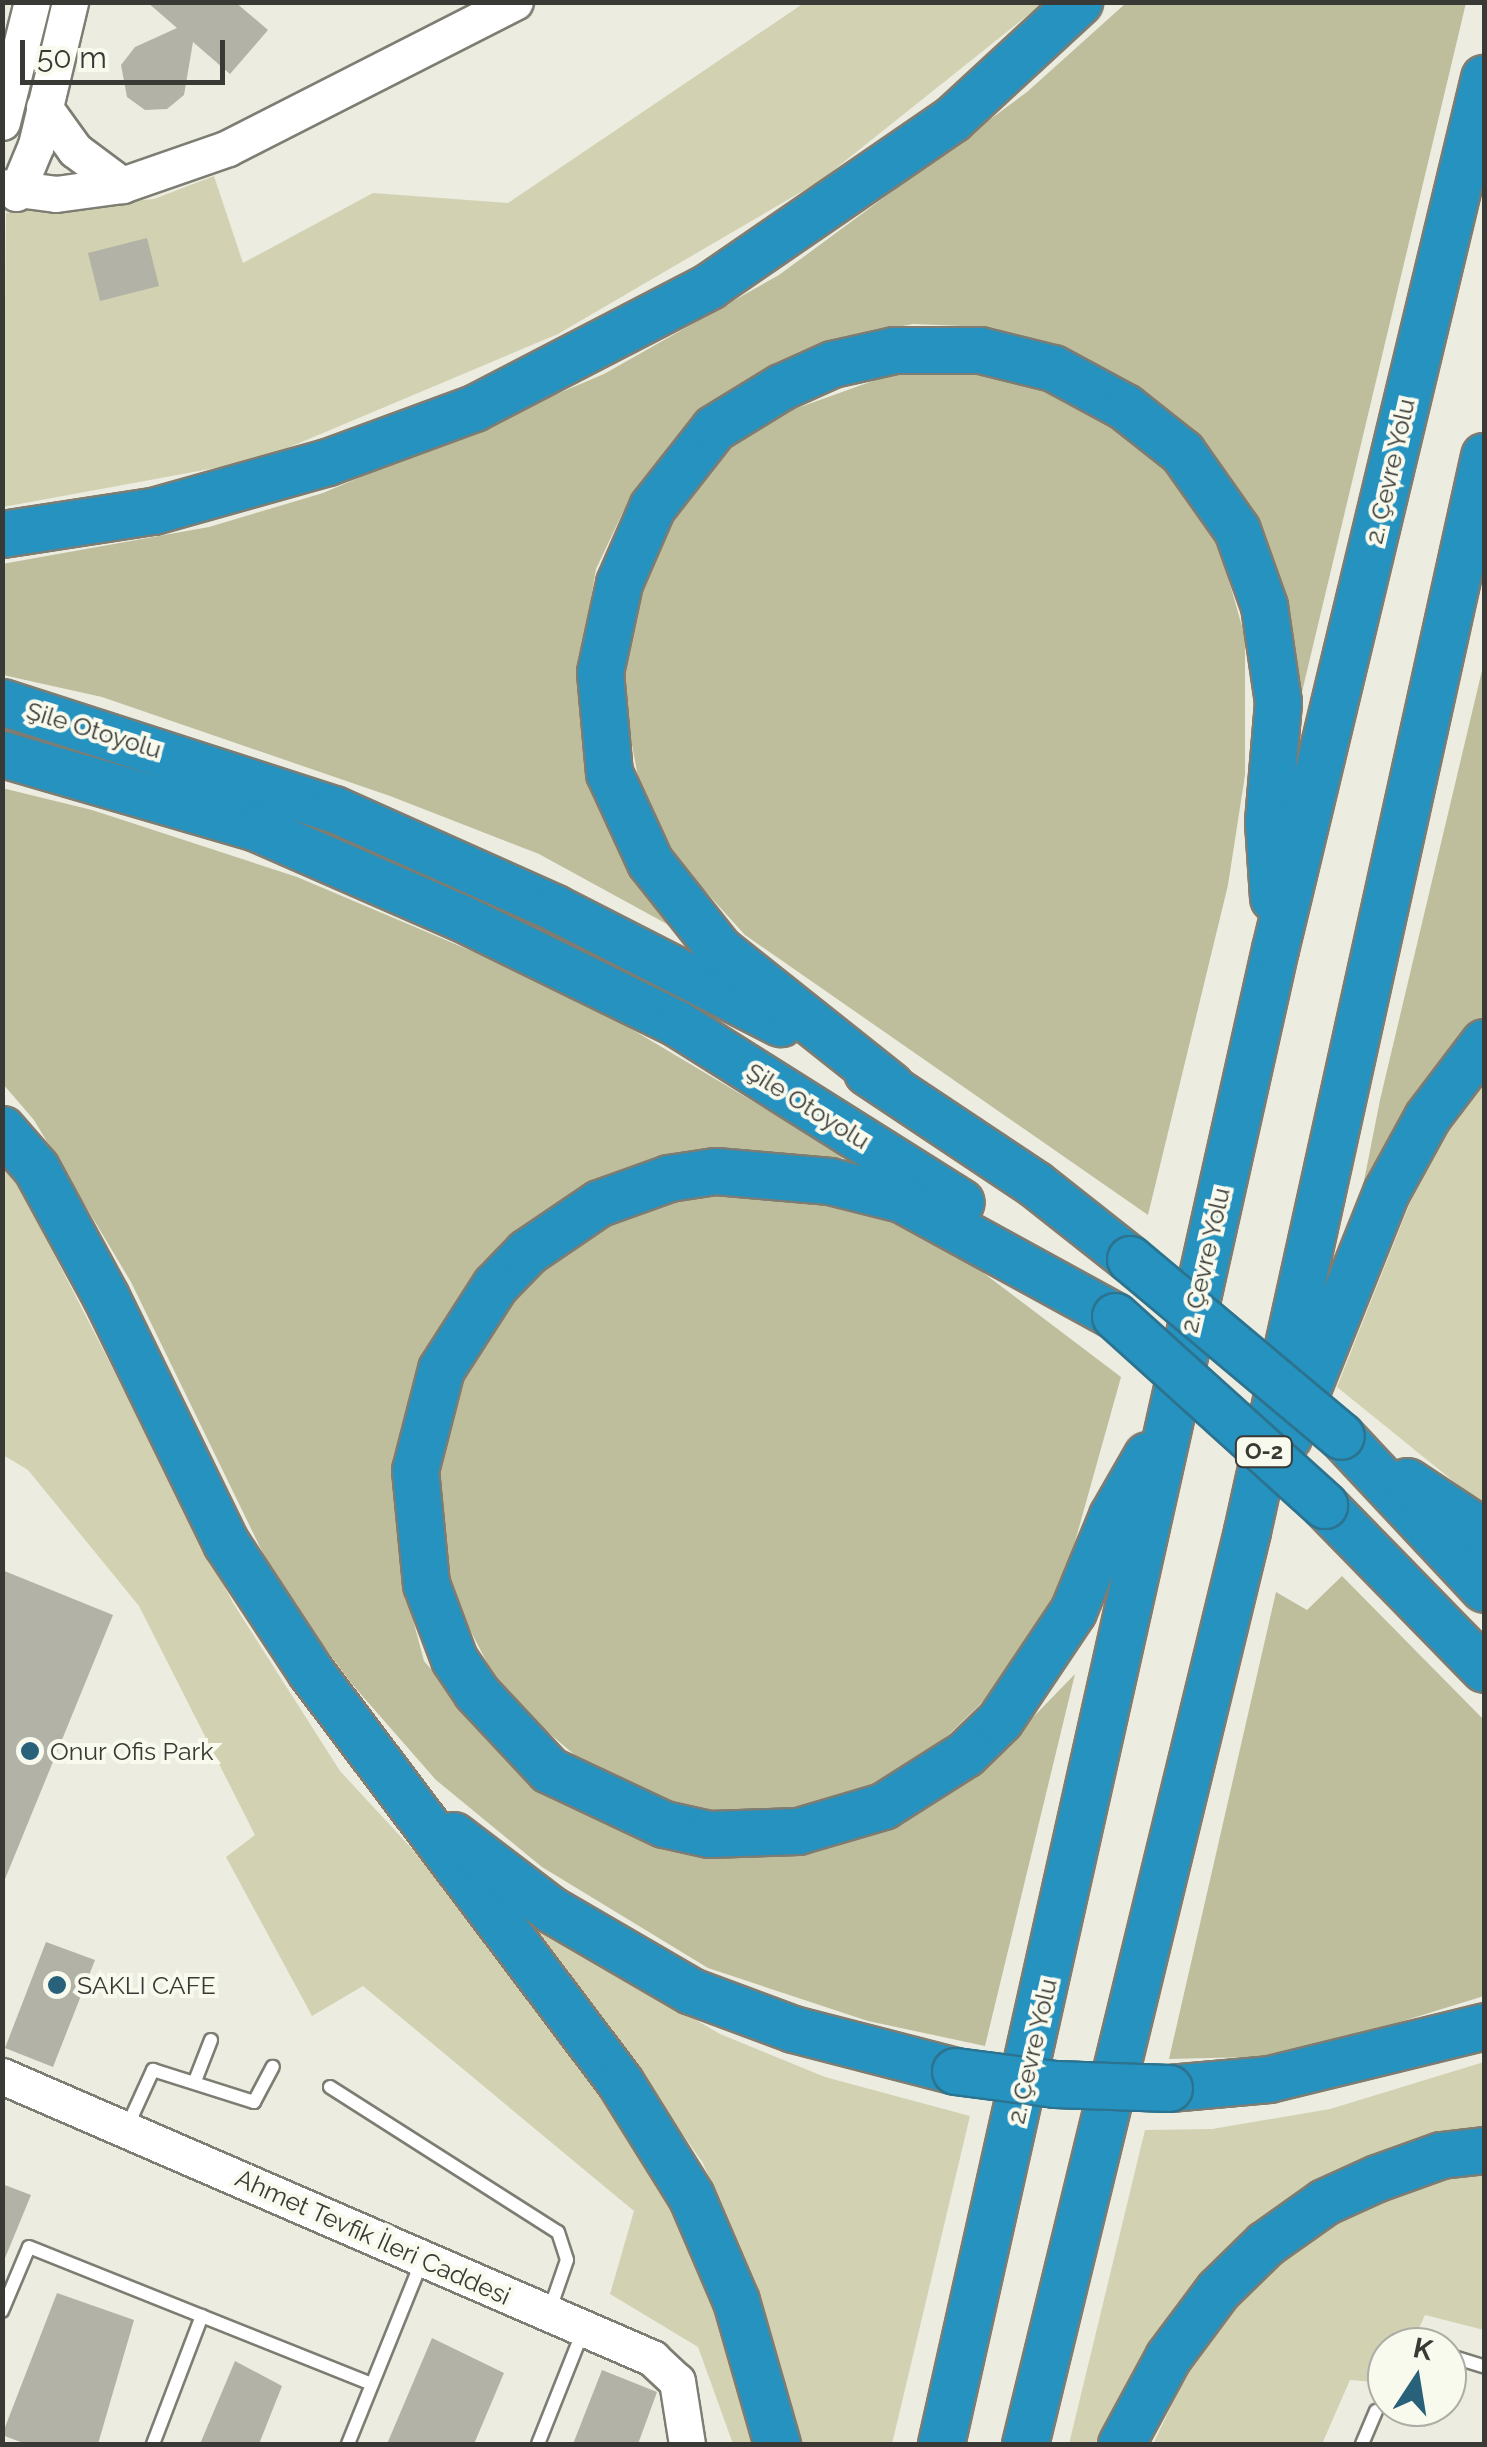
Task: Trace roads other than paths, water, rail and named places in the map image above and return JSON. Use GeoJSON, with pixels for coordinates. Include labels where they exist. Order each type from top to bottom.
{"type":"FeatureCollection","features":[{"type":"Feature","properties":{"kind":"highway"},"geometry":{"type":"LineString","coordinates":[[2,534],[153,512],[328,462],[474,408],[708,286],[952,119],[1079,2]]}},
{"type":"Feature","properties":{"kind":"highway","name":"2. Çevre Yolu"},"geometry":{"type":"LineString","coordinates":[[941,2444],[1095,1777],[1168,1418],[1484,78]]}},
{"type":"Feature","properties":{"kind":"highway"},"geometry":{"type":"LineString","coordinates":[[890,1085],[719,949],[650,862],[609,773],[600,672],[619,582],[652,506],[714,428],[832,364],[894,350],[980,350],[1053,368],[1125,407],[1182,452],[1237,530],[1264,606],[1278,702],[1268,822],[1276,949]]}},
{"type":"Feature","properties":{"kind":"highway","name":"O-2"},"geometry":{"type":"LineString","coordinates":[[1026,2444],[1247,1531],[1484,456]]}},
{"type":"Feature","properties":{"kind":"highway","name":"Şile Otoyolu"},"geometry":{"type":"LineString","coordinates":[[2,702],[334,809],[554,908],[890,1085],[1130,1259],[1341,1436],[1484,1589]]}},
{"type":"Feature","properties":{"kind":"highway","name":"Şile Otoyolu"},"geometry":{"type":"LineString","coordinates":[[2,754],[256,828],[678,1024],[1027,1243],[1115,1316],[1324,1505],[1484,1668]]}},
{"type":"Feature","properties":{"kind":"highway"},"geometry":{"type":"LineString","coordinates":[[1247,1531],[1341,1316],[1386,1192],[1427,1117],[1484,1042]]}},
{"type":"Feature","properties":{"kind":"highway"},"geometry":{"type":"LineString","coordinates":[[2,1129],[36,1168],[88,1264],[226,1543],[310,1671],[422,1814],[620,2082],[691,2196],[736,2301],[777,2444]]}},
{"type":"Feature","properties":{"kind":"highway"},"geometry":{"type":"LineString","coordinates":[[1115,1316],[901,1200],[830,1181],[716,1170],[669,1178],[599,1204],[527,1252],[495,1285],[466,1324],[430,1396],[414,1507],[426,1584],[454,1658],[512,1735],[549,1770],[619,1807],[708,1834],[798,1831],[843,1821],[926,1782],[1000,1720],[1073,1610],[1112,1516],[1168,1418]]}},
{"type":"Feature","properties":{"kind":"highway"},"geometry":{"type":"LineString","coordinates":[[1341,1436],[1484,1532]]}},
{"type":"Feature","properties":{"kind":"highway"},"geometry":{"type":"LineString","coordinates":[[422,1814],[550,1909],[691,1991],[793,2029],[955,2071],[1055,2084],[1169,2088],[1269,2079],[1484,2026]]}},
{"type":"Feature","properties":{"kind":"highway"},"geometry":{"type":"LineString","coordinates":[[1121,2444],[1168,2357],[1218,2290],[1265,2244],[1324,2202],[1377,2178],[1440,2155],[1484,2150]]}},
{"type":"Feature","properties":{"kind":"street"},"geometry":{"type":"LineString","coordinates":[[2,122],[32,2]]}},
{"type":"Feature","properties":{"kind":"street"},"geometry":{"type":"LineString","coordinates":[[7,193],[44,106],[70,2]]}},
{"type":"Feature","properties":{"kind":"street"},"geometry":{"type":"LineString","coordinates":[[7,193],[122,185],[228,148],[514,2]]}},
{"type":"Feature","properties":{"kind":"street"},"geometry":{"type":"LineString","coordinates":[[44,106],[75,150],[122,185]]}},
{"type":"Feature","properties":{"kind":"street"},"geometry":{"type":"LineString","coordinates":[[2,156],[7,193]]}},
{"type":"Feature","properties":{"kind":"street","name":"Ahmet Tevfik İleri Caddesi"},"geometry":{"type":"LineString","coordinates":[[2,2076],[652,2358],[677,2382],[687,2444]]}},
{"type":"Feature","properties":{"kind":"lane"},"geometry":{"type":"LineString","coordinates":[[195,2082],[211,2040]]}},
{"type":"Feature","properties":{"kind":"lane"},"geometry":{"type":"LineString","coordinates":[[126,2129],[149,2072],[160,2069],[254,2102],[273,2068]]}},
{"type":"Feature","properties":{"kind":"lane"},"geometry":{"type":"LineString","coordinates":[[330,2088],[558,2232],[568,2260],[548,2313]]}},
{"type":"Feature","properties":{"kind":"lane"},"geometry":{"type":"LineString","coordinates":[[2,2311],[29,2246],[372,2384]]}},
{"type":"Feature","properties":{"kind":"lane"},"geometry":{"type":"LineString","coordinates":[[348,2444],[423,2258]]}},
{"type":"Feature","properties":{"kind":"lane"},"geometry":{"type":"LineString","coordinates":[[153,2444],[202,2316]]}},
{"type":"Feature","properties":{"kind":"lane"},"geometry":{"type":"LineString","coordinates":[[538,2444],[584,2329]]}},
{"type":"Feature","properties":{"kind":"place","name":"Onur Ofis Park"},"geometry":{"type":"Point","coordinates":[30,1751]}},
{"type":"Feature","properties":{"kind":"place","name":"SAKLI CAFE"},"geometry":{"type":"Point","coordinates":[57,1985]}}]}
